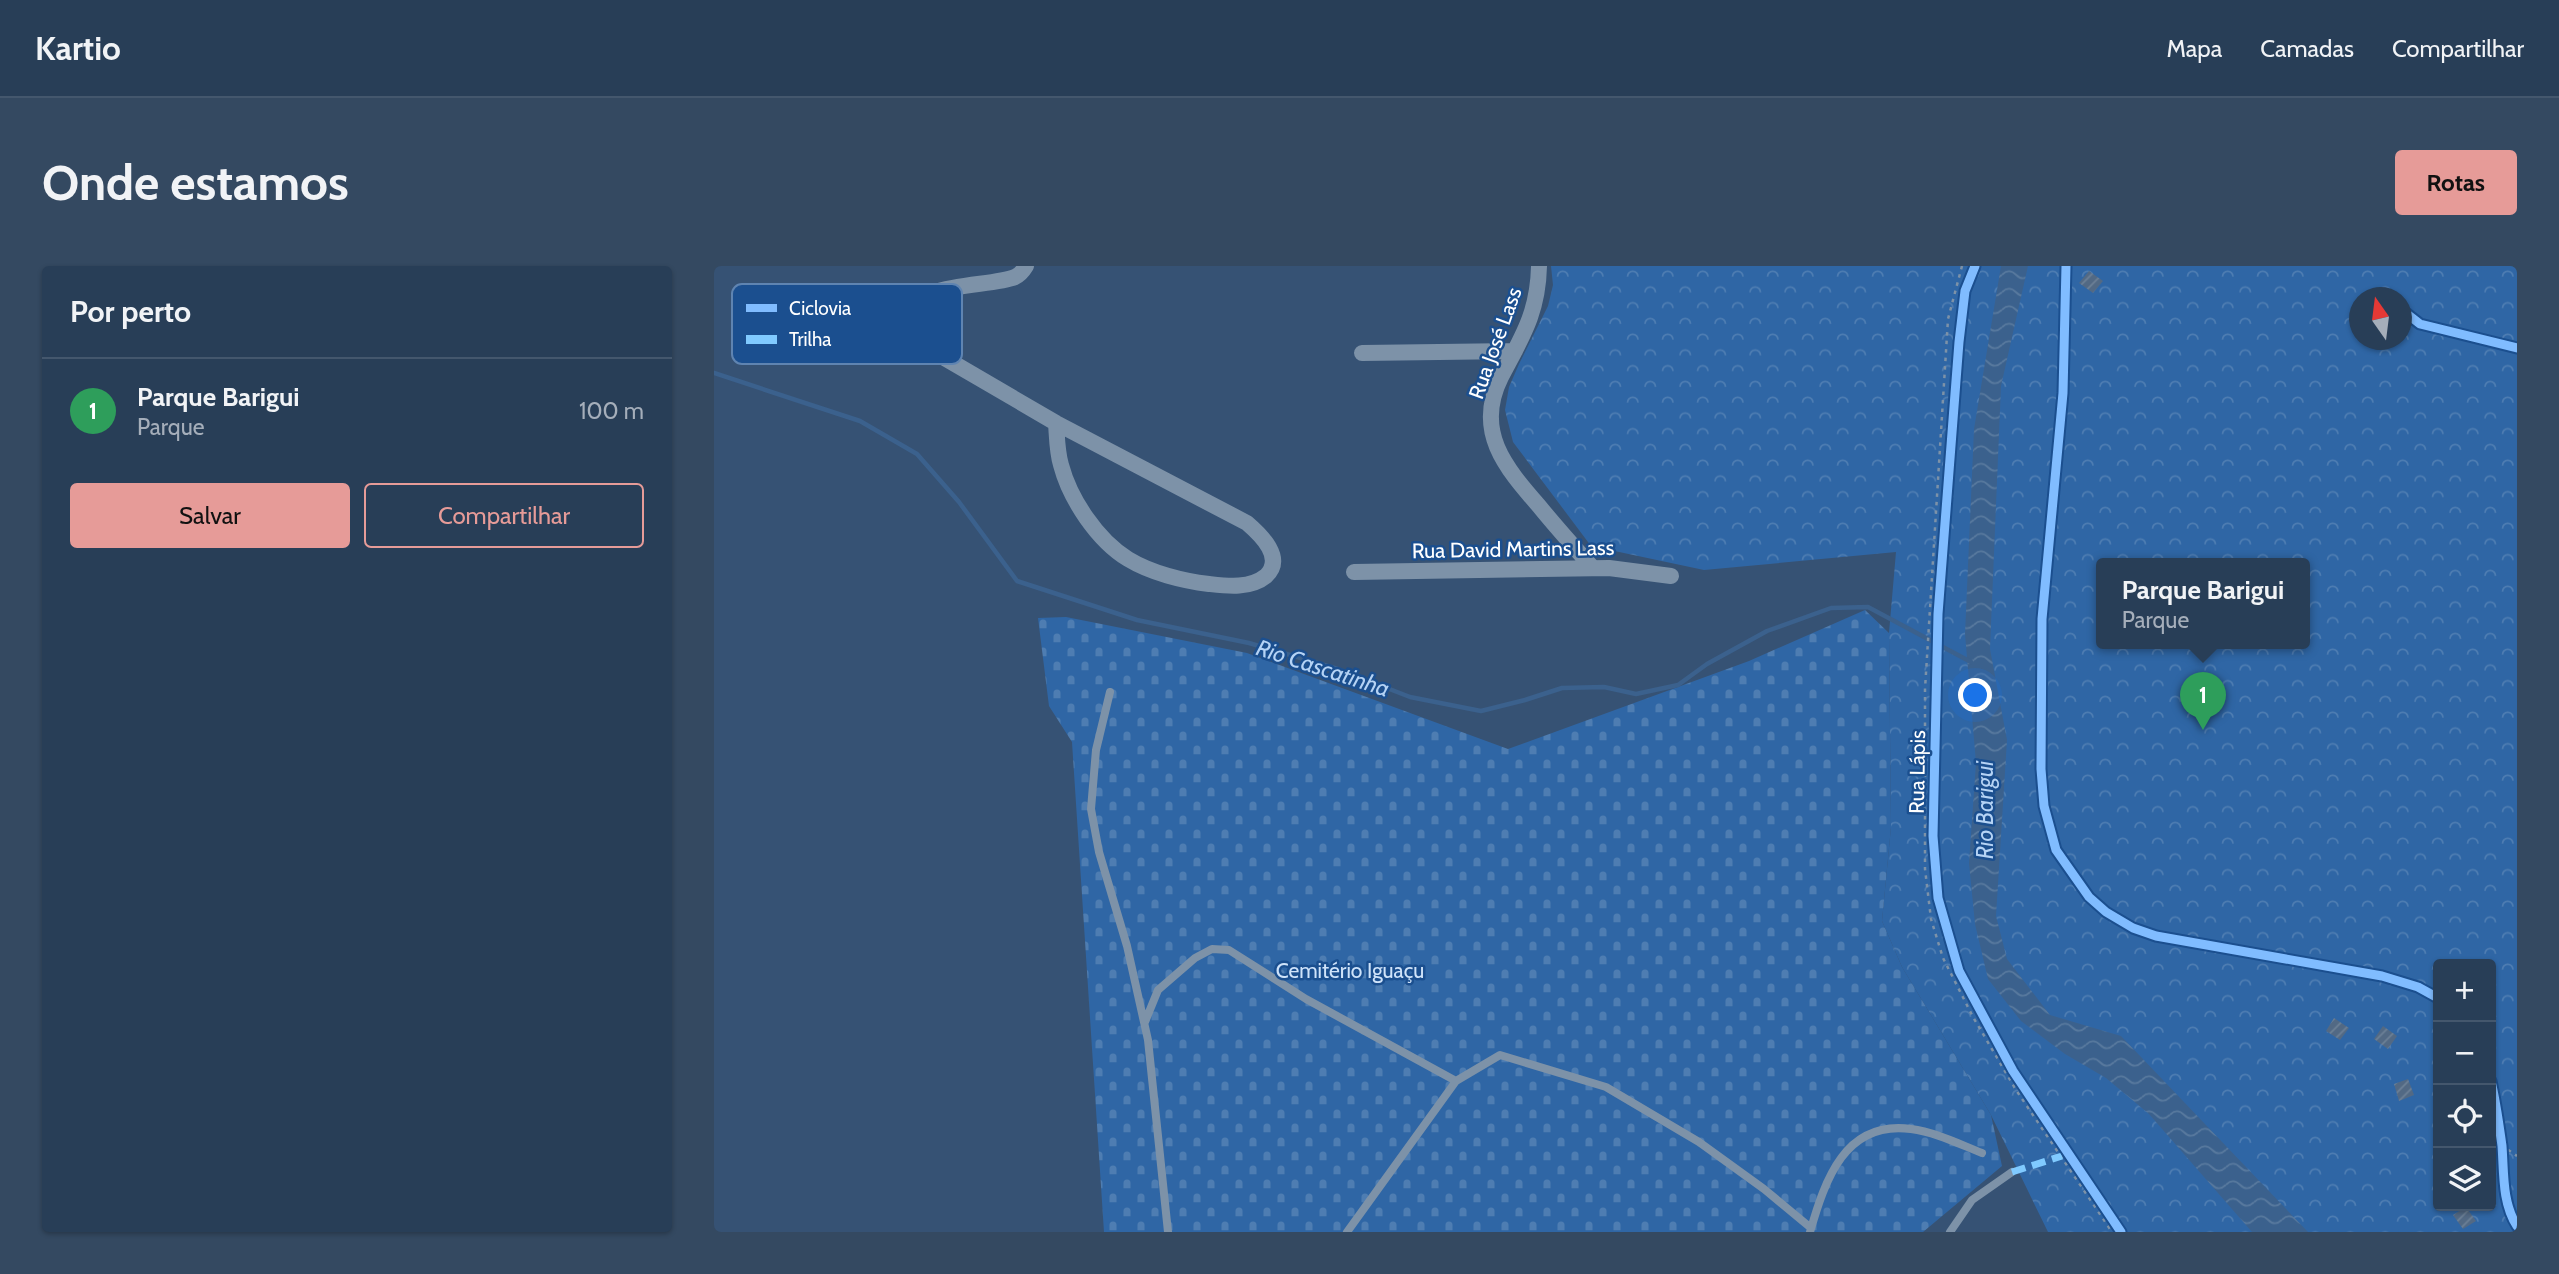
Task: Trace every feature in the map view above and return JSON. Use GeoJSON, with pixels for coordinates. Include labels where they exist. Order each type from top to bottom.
{"type":"FeatureCollection","features":[{"type":"Feature","properties":{"kind":"street"},"geometry":{"type":"LineString","coordinates":[[962,285],[1018,276],[1026,266]]}},
{"type":"Feature","properties":{"kind":"street","name":"Rua José Lass"},"geometry":{"type":"LineString","coordinates":[[1539,266],[1535,305],[1493,398],[1490,420],[1493,441],[1513,476],[1592,568]]}},
{"type":"Feature","properties":{"kind":"street"},"geometry":{"type":"LineString","coordinates":[[1362,354],[1515,351]]}},
{"type":"Feature","properties":{"kind":"street"},"geometry":{"type":"LineString","coordinates":[[955,364],[1056,423],[1248,523],[1261,534],[1272,550],[1272,564],[1267,575],[1252,583],[1230,586],[1197,582],[1156,572],[1128,559],[1107,542],[1090,522],[1070,490],[1060,464],[1056,423]]}},
{"type":"Feature","properties":{"kind":"street","name":"Rua David Martins Lass"},"geometry":{"type":"LineString","coordinates":[[1354,572],[1626,568],[1671,576]]}},
{"type":"Feature","properties":{"kind":"lane"},"geometry":{"type":"LineString","coordinates":[[1110,692],[1096,750],[1091,809],[1099,852],[1126,946],[1148,1040],[1168,1232]]}},
{"type":"Feature","properties":{"kind":"lane"},"geometry":{"type":"LineString","coordinates":[[1144,1023],[1158,990],[1195,957],[1212,949],[1229,950],[1306,999],[1456,1081]]}},
{"type":"Feature","properties":{"kind":"lane"},"geometry":{"type":"LineString","coordinates":[[1347,1232],[1456,1081],[1500,1055],[1606,1087],[1699,1142],[1764,1189],[1811,1230],[1840,1156],[1855,1141],[1884,1129],[1911,1129],[1982,1153]]}},
{"type":"Feature","properties":{"kind":"lane"},"geometry":{"type":"LineString","coordinates":[[1950,1232],[1972,1200],[2012,1172]]}},
{"type":"Feature","properties":{"kind":"path"},"geometry":{"type":"LineString","coordinates":[[1936,684],[1933,613],[1948,319],[1962,266]]}},
{"type":"Feature","properties":{"kind":"path"},"geometry":{"type":"LineString","coordinates":[[1964,303],[1970,278]]}},
{"type":"Feature","properties":{"kind":"path"},"geometry":{"type":"LineString","coordinates":[[1949,478],[1926,652],[1924,869],[1931,919],[1943,958],[1973,1017],[2016,1090],[2112,1232]]}},
{"type":"Feature","properties":{"kind":"path"},"geometry":{"type":"LineString","coordinates":[[1955,958],[1959,971],[2013,1071],[2121,1232]]}},
{"type":"Feature","properties":{"kind":"path"},"geometry":{"type":"LineString","coordinates":[[2500,1133],[2503,1158]]}},
{"type":"Feature","properties":{"kind":"path"},"geometry":{"type":"LineString","coordinates":[[2501,1145],[2517,1156]]}},
{"type":"Feature","properties":{"kind":"green space"},"geometry":{"type":"Polygon","coordinates":[[[1551,266],[2517,266],[2517,1232],[2048,1232],[1991,1115],[1902,967],[1882,921],[1891,827],[1889,633],[1896,552],[1704,570],[1591,546],[1513,442],[1505,410],[1509,387],[1548,306],[1553,285],[1551,266]]]}},
{"type":"Feature","properties":{"kind":"green space","name":"Cemitério Iguaçu"},"geometry":{"type":"Polygon","coordinates":[[[1865,610],[1889,633],[1891,827],[1882,921],[1902,967],[1991,1115],[2002,1166],[1923,1232],[1104,1232],[1072,742],[1049,706],[1038,618],[1066,617],[1247,653],[1508,749],[1749,661],[1865,610]]]}},
{"type":"Feature","properties":{"kind":"water","name":"Rio Barigui"},"geometry":{"type":"Polygon","coordinates":[[[2001,266],[2028,266],[2001,386],[1990,649],[2007,740],[1996,916],[2007,959],[2050,1015],[2121,1036],[2308,1232],[2252,1232],[2149,1114],[2106,1078],[2065,1054],[2021,1021],[1988,979],[1975,924],[1969,863],[1976,763],[1965,634],[1974,429],[2001,266]]]}},
{"type":"Feature","properties":{"kind":"building"},"geometry":{"type":"Polygon","coordinates":[[[2089,271],[2103,281],[2093,293],[2079,283],[2089,271]]]}},
{"type":"Feature","properties":{"kind":"building"},"geometry":{"type":"Polygon","coordinates":[[[2334,1018],[2349,1028],[2340,1040],[2326,1031],[2334,1018]]]}},
{"type":"Feature","properties":{"kind":"building"},"geometry":{"type":"Polygon","coordinates":[[[2383,1026],[2397,1036],[2388,1049],[2374,1039],[2383,1026]]]}},
{"type":"Feature","properties":{"kind":"building"},"geometry":{"type":"Polygon","coordinates":[[[2408,1079],[2414,1095],[2399,1101],[2394,1084],[2408,1079]]]}},
{"type":"Feature","properties":{"kind":"building"},"geometry":{"type":"Polygon","coordinates":[[[2460,1211],[2469,1211],[2476,1221],[2463,1229],[2453,1215],[2460,1211]]]}},
{"type":"Feature","properties":{"kind":"waterway","name":"Rio Cascatinha"},"geometry":{"type":"LineString","coordinates":[[714,373],[860,421],[917,454],[959,502],[1017,581],[1137,620],[1249,643],[1338,669],[1410,697],[1481,711],[1562,688],[1604,687],[1636,694],[1678,685],[1707,664],[1767,631],[1831,608],[1868,607],[1971,662]]}},
{"type":"Feature","properties":{"kind":"marked path"},"geometry":{"type":"LineString","coordinates":[[2012,1172],[2062,1156]]}},
{"type":"Feature","properties":{"kind":"cycle path","name":"Rua Lápis"},"geometry":{"type":"LineString","coordinates":[[1975,266],[1965,291],[1959,342],[1938,614],[1933,836],[1938,898],[1959,971],[2013,1071],[2121,1232]]}},
{"type":"Feature","properties":{"kind":"cycle path"},"geometry":{"type":"LineString","coordinates":[[2066,266],[2063,393],[2042,619],[2041,769],[2044,806],[2056,850],[2089,897],[2106,912],[2133,928],[2156,936],[2382,976],[2418,987],[2433,995]]}},
{"type":"Feature","properties":{"kind":"cycle path"},"geometry":{"type":"LineString","coordinates":[[2412,318],[2420,324],[2517,348]]}},
{"type":"Feature","properties":{"kind":"cycle path"},"geometry":{"type":"LineString","coordinates":[[2492,1085],[2502,1146],[2506,1198],[2517,1226]]}},
{"type":"Feature","properties":{"kind":"place","name":"Parque Barigui"},"geometry":{"type":"Point","coordinates":[2203,730]}}]}
